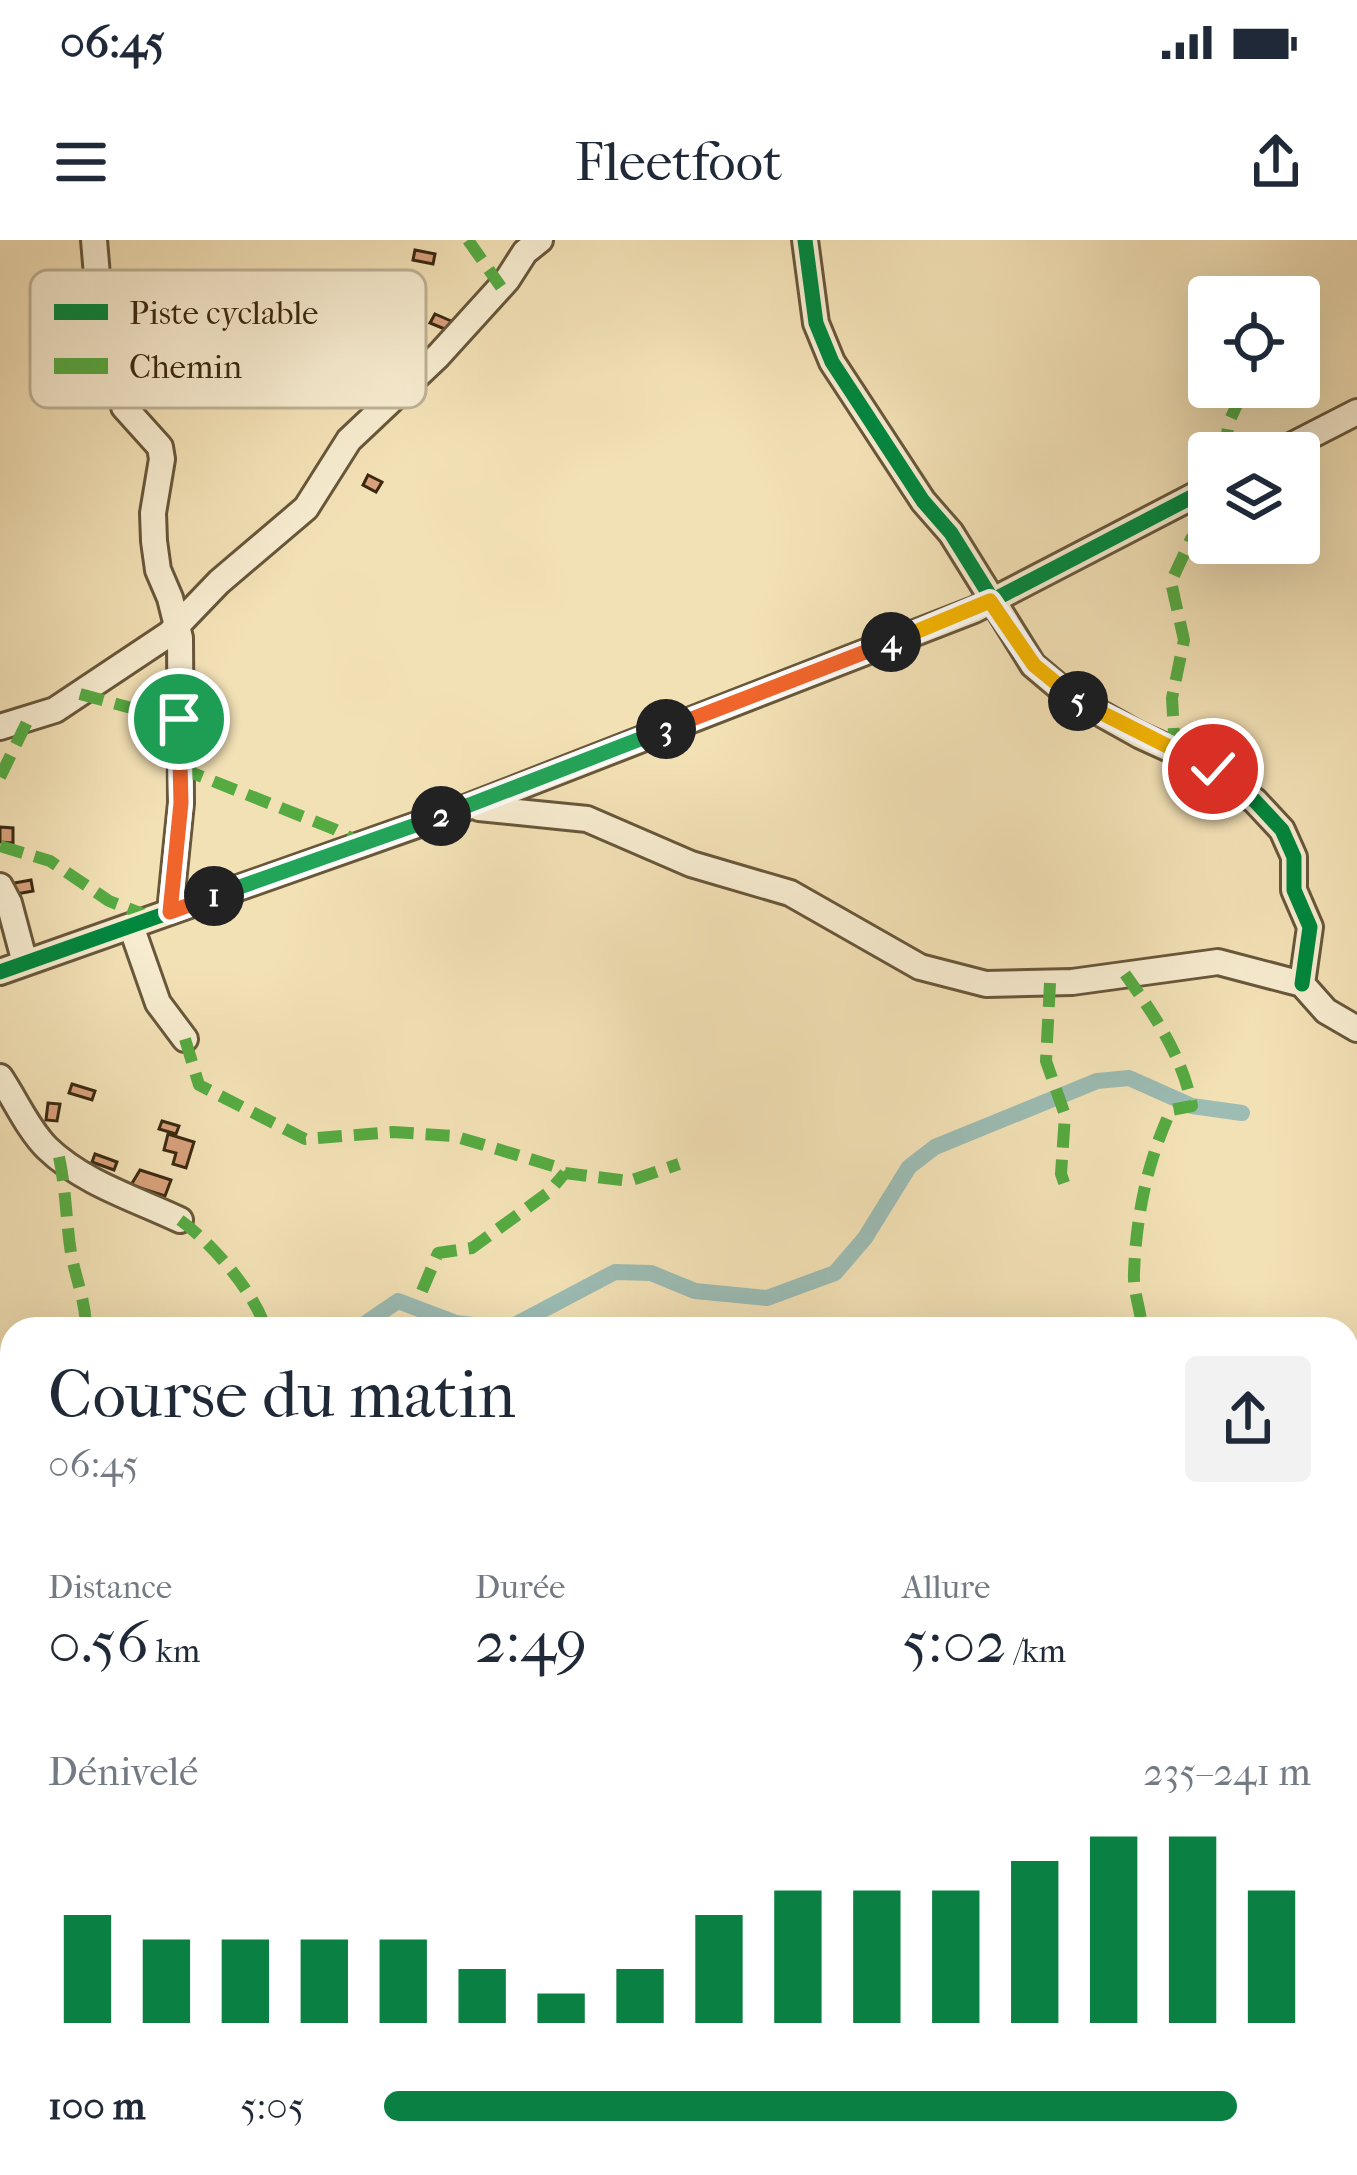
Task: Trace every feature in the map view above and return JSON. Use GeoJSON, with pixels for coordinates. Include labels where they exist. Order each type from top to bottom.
{"type":"FeatureCollection","features":[{"type":"Feature","properties":{"kind":"street"},"geometry":{"type":"LineString","coordinates":[[94,240],[97,270]]}},
{"type":"Feature","properties":{"kind":"street"},"geometry":{"type":"LineString","coordinates":[[426,367],[540,240]]}},
{"type":"Feature","properties":{"kind":"street"},"geometry":{"type":"LineString","coordinates":[[805,240],[816,323],[832,362],[922,501],[951,533],[1034,665],[1071,697],[1213,769],[1282,830],[1294,856],[1294,890],[1310,927],[1302,984]]}},
{"type":"Feature","properties":{"kind":"street"},"geometry":{"type":"LineString","coordinates":[[125,408],[160,447],[154,541],[158,570],[178,625],[181,803],[170,912]]}},
{"type":"Feature","properties":{"kind":"street"},"geometry":{"type":"LineString","coordinates":[[0,727],[56,710],[178,625],[219,582],[306,508],[349,440],[383,408]]}},
{"type":"Feature","properties":{"kind":"street"},"geometry":{"type":"LineString","coordinates":[[1318,432],[1357,412]]}},
{"type":"Feature","properties":{"kind":"street"},"geometry":{"type":"LineString","coordinates":[[0,972],[465,808],[990,601],[1188,499]]}},
{"type":"Feature","properties":{"kind":"street"},"geometry":{"type":"LineString","coordinates":[[465,808],[587,819],[691,864],[790,893],[920,967],[986,985],[1072,982],[1218,962],[1302,984],[1326,1011],[1357,1029]]}},
{"type":"Feature","properties":{"kind":"street"},"geometry":{"type":"LineString","coordinates":[[0,886],[10,903],[25,963]]}},
{"type":"Feature","properties":{"kind":"street"},"geometry":{"type":"LineString","coordinates":[[131,926],[158,1003],[185,1039]]}},
{"type":"Feature","properties":{"kind":"street"},"geometry":{"type":"LineString","coordinates":[[0,1077],[44,1145],[59,1157],[91,1179],[180,1220]]}},
{"type":"Feature","properties":{"kind":"building"},"geometry":{"type":"Polygon","coordinates":[[[415,250],[435,254],[433,264],[413,260],[415,250]]]}},
{"type":"Feature","properties":{"kind":"building"},"geometry":{"type":"Polygon","coordinates":[[[435,314],[451,321],[447,330],[430,323],[435,314]]]}},
{"type":"Feature","properties":{"kind":"building"},"geometry":{"type":"Polygon","coordinates":[[[368,475],[382,482],[376,492],[363,485],[368,475]]]}},
{"type":"Feature","properties":{"kind":"building"},"geometry":{"type":"Polygon","coordinates":[[[0,827],[13,828],[13,843],[0,842],[0,827]]]}},
{"type":"Feature","properties":{"kind":"building"},"geometry":{"type":"Polygon","coordinates":[[[31,880],[33,891],[11,895],[9,884],[31,880]]]}},
{"type":"Feature","properties":{"kind":"building"},"geometry":{"type":"Polygon","coordinates":[[[72,1084],[95,1091],[92,1100],[69,1093],[72,1084]]]}},
{"type":"Feature","properties":{"kind":"building"},"geometry":{"type":"Polygon","coordinates":[[[48,1103],[60,1104],[57,1121],[46,1120],[48,1103]]]}},
{"type":"Feature","properties":{"kind":"building"},"geometry":{"type":"Polygon","coordinates":[[[162,1121],[179,1126],[176,1134],[159,1129],[162,1121]]]}},
{"type":"Feature","properties":{"kind":"building"},"geometry":{"type":"Polygon","coordinates":[[[168,1134],[194,1142],[186,1168],[173,1164],[176,1153],[164,1150],[168,1134]]]}},
{"type":"Feature","properties":{"kind":"building"},"geometry":{"type":"Polygon","coordinates":[[[95,1154],[117,1162],[114,1170],[92,1162],[95,1154]]]}},
{"type":"Feature","properties":{"kind":"building"},"geometry":{"type":"Polygon","coordinates":[[[140,1170],[171,1180],[165,1196],[131,1185],[140,1170]]]}},
{"type":"Feature","properties":{"kind":"waterway"},"geometry":{"type":"LineString","coordinates":[[530,1317],[615,1272],[651,1273],[695,1291],[767,1298],[835,1273],[865,1238],[909,1167],[935,1147],[1097,1081],[1129,1078],[1192,1106],[1242,1113]]}},
{"type":"Feature","properties":{"kind":"waterway"},"geometry":{"type":"LineString","coordinates":[[375,1317],[398,1301],[440,1317]]}},
{"type":"Feature","properties":{"kind":"marked path"},"geometry":{"type":"LineString","coordinates":[[468,240],[501,287]]}},
{"type":"Feature","properties":{"kind":"marked path"},"geometry":{"type":"LineString","coordinates":[[1227,432],[1235,408]]}},
{"type":"Feature","properties":{"kind":"marked path"},"geometry":{"type":"LineString","coordinates":[[1175,752],[1172,698],[1184,640],[1171,582],[1188,545]]}},
{"type":"Feature","properties":{"kind":"marked path"},"geometry":{"type":"LineString","coordinates":[[80,694],[179,721]]}},
{"type":"Feature","properties":{"kind":"marked path"},"geometry":{"type":"LineString","coordinates":[[0,777],[29,718]]}},
{"type":"Feature","properties":{"kind":"marked path"},"geometry":{"type":"LineString","coordinates":[[180,768],[362,844]]}},
{"type":"Feature","properties":{"kind":"marked path"},"geometry":{"type":"LineString","coordinates":[[0,846],[50,861],[109,901],[153,918]]}},
{"type":"Feature","properties":{"kind":"marked path"},"geometry":{"type":"LineString","coordinates":[[1125,974],[1174,1053],[1192,1106],[1171,1110],[1144,1190],[1134,1273],[1140,1317]]}},
{"type":"Feature","properties":{"kind":"marked path"},"geometry":{"type":"LineString","coordinates":[[1050,983],[1046,1061],[1065,1115],[1061,1174],[1067,1191]]}},
{"type":"Feature","properties":{"kind":"marked path"},"geometry":{"type":"LineString","coordinates":[[185,1039],[199,1085],[305,1139],[393,1132],[454,1136],[565,1173],[629,1181],[679,1164]]}},
{"type":"Feature","properties":{"kind":"marked path"},"geometry":{"type":"LineString","coordinates":[[59,1157],[85,1317]]}},
{"type":"Feature","properties":{"kind":"marked path"},"geometry":{"type":"LineString","coordinates":[[422,1291],[438,1253],[472,1248],[549,1192],[565,1173]]}},
{"type":"Feature","properties":{"kind":"marked path"},"geometry":{"type":"LineString","coordinates":[[180,1220],[230,1269],[261,1317]]}},
{"type":"Feature","properties":{"kind":"cycle path"},"geometry":{"type":"LineString","coordinates":[[805,240],[816,323],[832,362],[923,501],[951,533],[1033,665],[1071,697],[1213,769],[1255,801],[1282,830],[1294,857],[1294,890],[1310,927],[1302,984]]}},
{"type":"Feature","properties":{"kind":"cycle path"},"geometry":{"type":"LineString","coordinates":[[0,972],[465,808],[974,610],[1188,499]]}},
{"type":"Feature","properties":{"kind":"route"},"geometry":{"type":"LineString","coordinates":[[179,719],[181,803],[170,912],[465,808],[990,601],[1034,665],[1071,697],[1213,769]]}}]}
